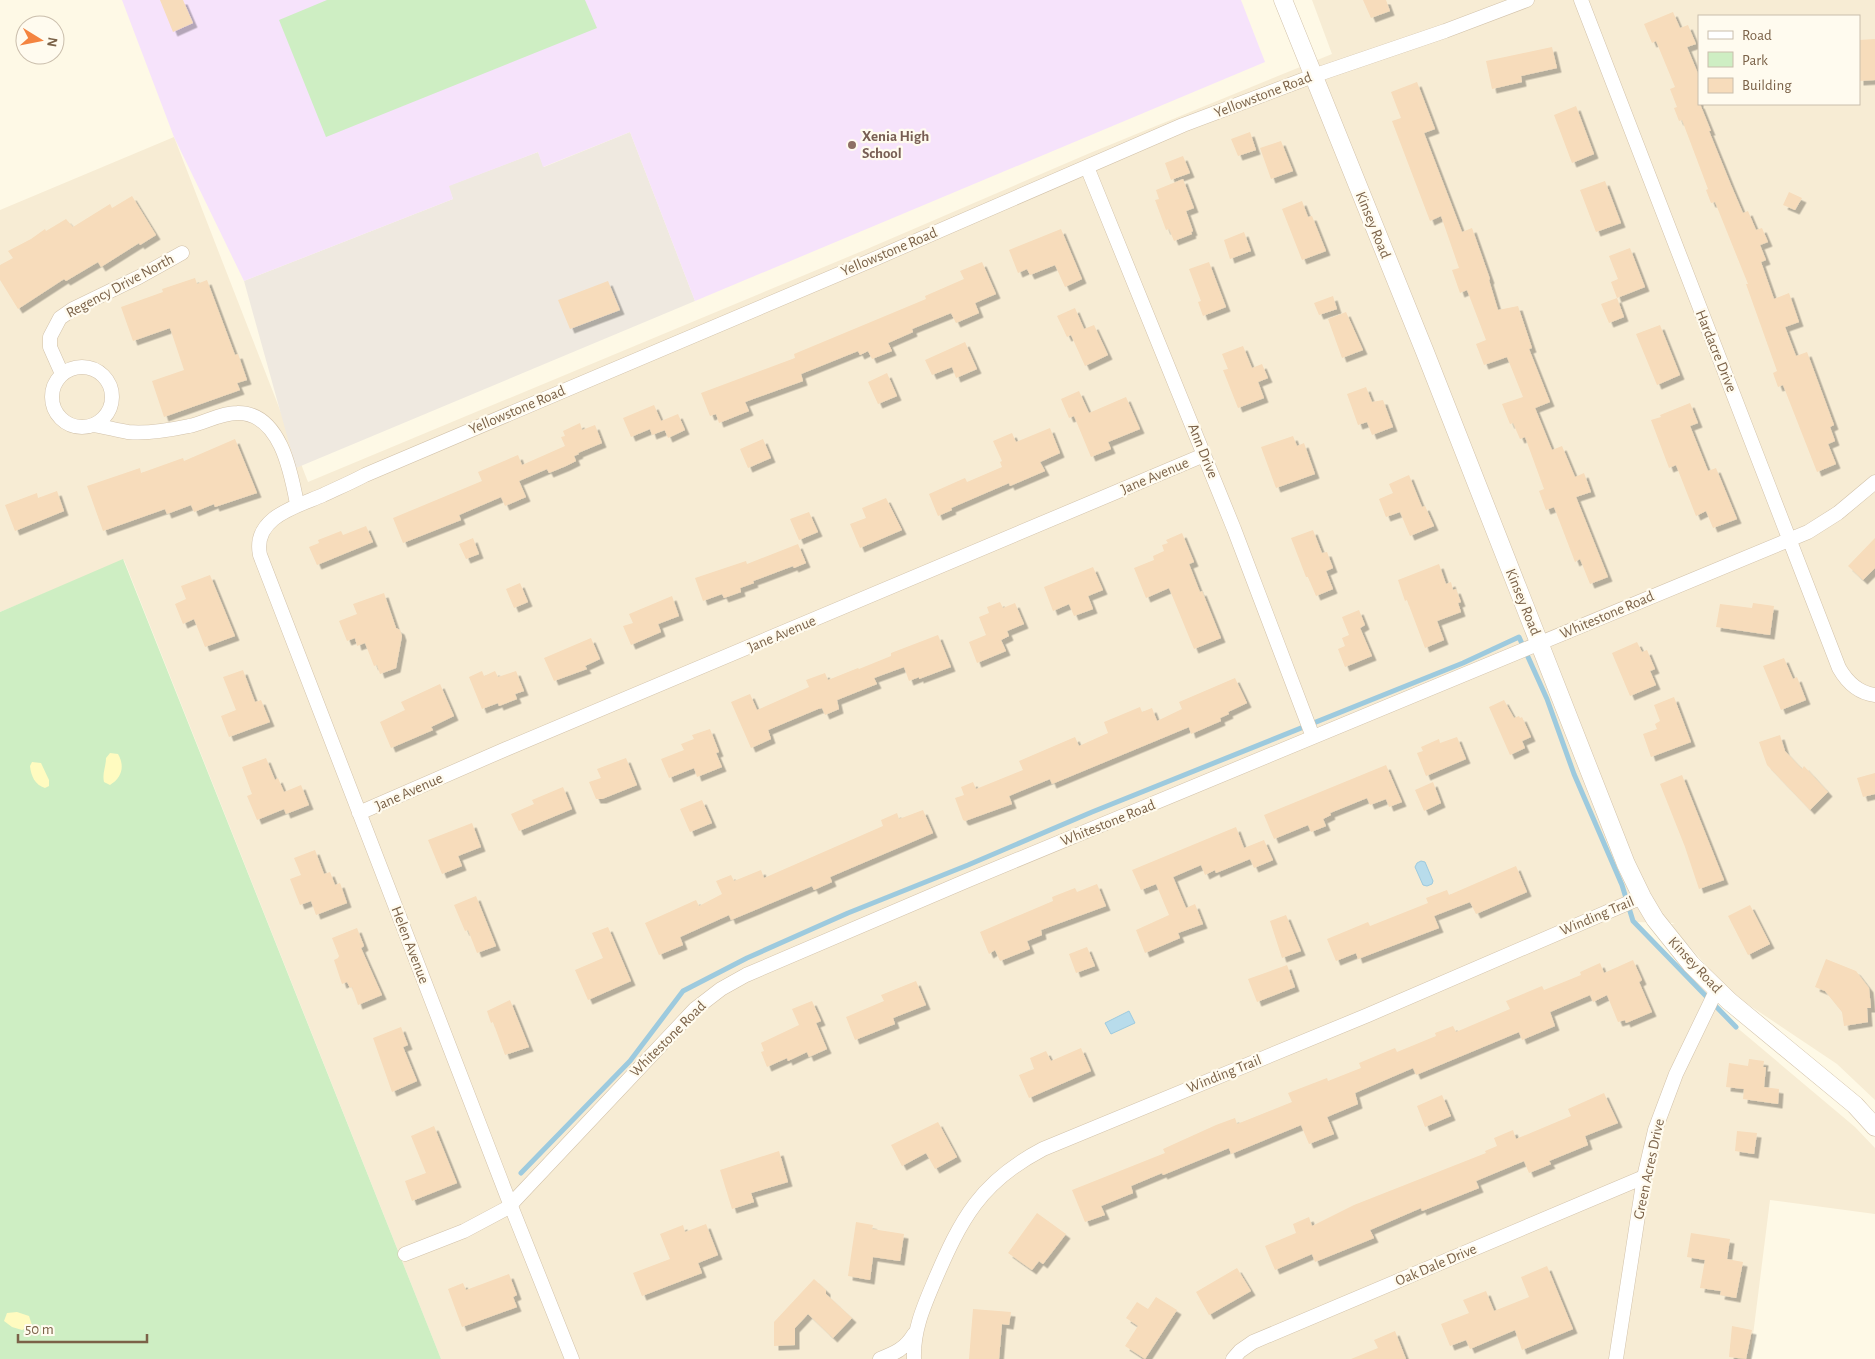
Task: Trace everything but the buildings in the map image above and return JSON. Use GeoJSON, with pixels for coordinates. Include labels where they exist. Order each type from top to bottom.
{"type":"FeatureCollection","features":[{"type":"Feature","properties":{"kind":"street","name":"Kinsey Road"},"geometry":{"type":"LineString","coordinates":[[1283,0],[1626,864],[1642,897],[1668,936],[1691,964],[1717,989],[1855,1105],[1875,1127]]}},
{"type":"Feature","properties":{"kind":"street","name":"Yellowstone Road"},"geometry":{"type":"LineString","coordinates":[[264,529],[280,514],[297,504],[321,496],[365,475],[1183,126],[1313,76],[1445,31],[1527,0]]}},
{"type":"Feature","properties":{"kind":"street","name":"Hardacre Drive"},"geometry":{"type":"LineString","coordinates":[[1581,0],[1839,668],[1849,682],[1870,694]]}},
{"type":"Feature","properties":{"kind":"street","name":"Ann Drive"},"geometry":{"type":"LineString","coordinates":[[1087,167],[1268,615],[1312,737]]}},
{"type":"Feature","properties":{"kind":"street","name":"Regency Drive North"},"geometry":{"type":"LineString","coordinates":[[62,374],[50,347],[50,337],[60,318],[182,253]]}},
{"type":"Feature","properties":{"kind":"street"},"geometry":{"type":"LineString","coordinates":[[86,367],[101,372],[108,380],[112,390],[109,410],[103,419],[94,425],[86,427],[70,425],[58,415],[54,408],[52,396],[53,388],[62,374],[70,369],[86,367]]}},
{"type":"Feature","properties":{"kind":"street"},"geometry":{"type":"LineString","coordinates":[[94,425],[129,432],[152,432],[190,426],[224,415],[238,413],[253,416],[264,423],[277,437],[291,475],[297,504]]}},
{"type":"Feature","properties":{"kind":"street","name":"Jane Avenue"},"geometry":{"type":"LineString","coordinates":[[359,813],[506,749],[1204,455]]}},
{"type":"Feature","properties":{"kind":"street","name":"Whitestone Road"},"geometry":{"type":"LineString","coordinates":[[405,1254],[464,1231],[511,1206],[669,1035],[696,1009],[729,984],[746,975],[1312,737],[1808,532],[1838,514],[1875,482]]}},
{"type":"Feature","properties":{"kind":"street","name":"Helen Avenue"},"geometry":{"type":"LineString","coordinates":[[264,529],[259,539],[260,555],[511,1206],[572,1359]]}},
{"type":"Feature","properties":{"kind":"street","name":"Winding Trail"},"geometry":{"type":"LineString","coordinates":[[914,1359],[916,1330],[921,1314],[945,1257],[966,1215],[993,1183],[1024,1159],[1043,1149],[1368,1015],[1642,897]]}},
{"type":"Feature","properties":{"kind":"street","name":"Green Acres Drive"},"geometry":{"type":"LineString","coordinates":[[1616,1359],[1644,1177],[1655,1130],[1665,1099],[1717,989]]}},
{"type":"Feature","properties":{"kind":"street","name":"Oak Dale Drive"},"geometry":{"type":"LineString","coordinates":[[1233,1359],[1240,1351],[1253,1342],[1644,1177]]}},
{"type":"Feature","properties":{"kind":"street"},"geometry":{"type":"LineString","coordinates":[[880,1359],[903,1349],[916,1330]]}},
{"type":"Feature","properties":{"kind":"shaded area","name":"Xenia High School"},"geometry":{"type":"Polygon","coordinates":[[[122,0],[1241,0],[1265,62],[695,301],[630,132],[543,167],[538,152],[449,186],[453,199],[244,281],[174,137],[122,0]]]}},
{"type":"Feature","properties":{"kind":"shaded area"},"geometry":{"type":"Polygon","coordinates":[[[1312,0],[1875,0],[1875,1100],[1837,1064],[1731,993],[1670,925],[1675,923],[1634,922],[1722,1015],[1855,1127],[1875,1148],[1875,1214],[1770,1200],[1750,1359],[441,1359],[124,560],[0,612],[0,210],[174,137],[308,482],[867,249],[1090,153],[1332,54],[1312,0]]]}},
{"type":"Feature","properties":{"kind":"shaded area"},"geometry":{"type":"Polygon","coordinates":[[[630,132],[695,301],[296,468],[244,281],[453,199],[448,186],[538,152],[544,167],[630,132]]]}},
{"type":"Feature","properties":{"kind":"green space"},"geometry":{"type":"Polygon","coordinates":[[[327,0],[585,0],[597,28],[326,137],[279,20],[327,0]]]}},
{"type":"Feature","properties":{"kind":"green space"},"geometry":{"type":"Polygon","coordinates":[[[123,559],[441,1359],[0,1359],[0,612],[123,559]]]}},
{"type":"Feature","properties":{"kind":"sand"},"geometry":{"type":"Polygon","coordinates":[[[110,753],[118,754],[122,767],[120,775],[110,785],[104,782],[103,776],[106,758],[110,753]]]}},
{"type":"Feature","properties":{"kind":"sand"},"geometry":{"type":"Polygon","coordinates":[[[32,762],[41,763],[49,780],[49,786],[42,787],[34,780],[30,766],[32,762]]]}},
{"type":"Feature","properties":{"kind":"sand"},"geometry":{"type":"Polygon","coordinates":[[[17,1312],[29,1316],[32,1325],[22,1330],[12,1327],[4,1321],[7,1313],[17,1312]]]}},
{"type":"Feature","properties":{"kind":"water"},"geometry":{"type":"Polygon","coordinates":[[[1421,861],[1425,862],[1433,881],[1432,884],[1427,886],[1423,885],[1415,867],[1421,861]]]}},
{"type":"Feature","properties":{"kind":"water"},"geometry":{"type":"Polygon","coordinates":[[[1129,1011],[1135,1023],[1111,1034],[1105,1023],[1129,1011]]]}},
{"type":"Feature","properties":{"kind":"waterway"},"geometry":{"type":"LineString","coordinates":[[521,1173],[630,1061],[683,991],[747,958],[848,913],[968,865],[1092,812],[1463,663],[1519,637],[1547,699],[1574,774],[1622,885],[1633,921],[1736,1027]]}},
{"type":"Feature","properties":{"kind":"place","name":"Xenia High School"},"geometry":{"type":"Point","coordinates":[852,145]}}]}
